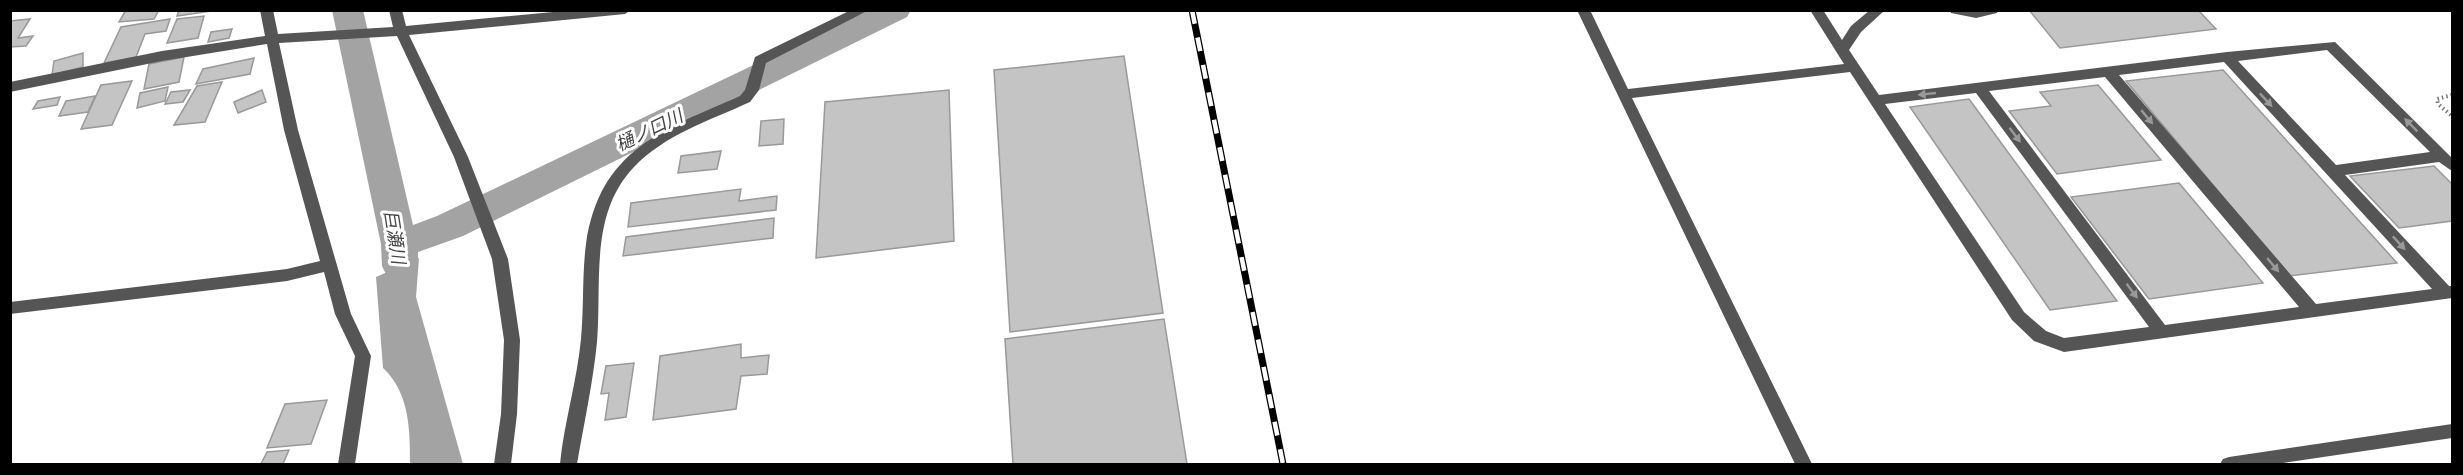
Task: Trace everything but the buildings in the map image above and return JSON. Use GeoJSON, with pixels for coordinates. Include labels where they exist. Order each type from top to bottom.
{"type":"FeatureCollection","features":[{"type":"Feature","properties":{"kind":"street"},"geometry":{"type":"LineString","coordinates":[[266,10],[277,38],[291,130],[343,314],[363,356],[347,465]]}},
{"type":"Feature","properties":{"kind":"street"},"geometry":{"type":"LineString","coordinates":[[395,10],[398,31],[461,157],[500,259],[512,340],[509,414],[503,465]]}},
{"type":"Feature","properties":{"kind":"street"},"geometry":{"type":"LineString","coordinates":[[10,87],[162,56],[277,38],[398,31],[625,10]]}},
{"type":"Feature","properties":{"kind":"street"},"geometry":{"type":"LineString","coordinates":[[568,465],[589,339],[590,276],[598,221],[604,198],[615,178],[643,150],[746,99],[754,88],[759,60],[863,10]]}},
{"type":"Feature","properties":{"kind":"street"},"geometry":{"type":"LineString","coordinates":[[1584,10],[1803,465]]}},
{"type":"Feature","properties":{"kind":"street"},"geometry":{"type":"LineString","coordinates":[[1816,10],[2018,316],[2040,336],[2064,345],[2449,293]]}},
{"type":"Feature","properties":{"kind":"street"},"geometry":{"type":"LineString","coordinates":[[1842,50],[1856,29],[1879,10]]}},
{"type":"Feature","properties":{"kind":"street"},"geometry":{"type":"LineString","coordinates":[[1956,10],[1976,14],[1992,10]]}},
{"type":"Feature","properties":{"kind":"street"},"geometry":{"type":"LineString","coordinates":[[1875,100],[2331,45],[2447,161]]}},
{"type":"Feature","properties":{"kind":"street"},"geometry":{"type":"LineString","coordinates":[[2227,57],[2449,293]]}},
{"type":"Feature","properties":{"kind":"street"},"geometry":{"type":"LineString","coordinates":[[1624,94],[1854,67]]}},
{"type":"Feature","properties":{"kind":"street"},"geometry":{"type":"LineString","coordinates":[[2109,72],[2311,310]]}},
{"type":"Feature","properties":{"kind":"street"},"geometry":{"type":"LineString","coordinates":[[1980,88],[2161,331]]}},
{"type":"Feature","properties":{"kind":"street"},"geometry":{"type":"LineString","coordinates":[[2332,171],[2447,161]]}},
{"type":"Feature","properties":{"kind":"street"},"geometry":{"type":"LineString","coordinates":[[10,308],[287,275],[330,265]]}},
{"type":"Feature","properties":{"kind":"street"},"geometry":{"type":"LineString","coordinates":[[2229,465],[2452,431]]}},
{"type":"Feature","properties":{"kind":"path"},"geometry":{"type":"LineString","coordinates":[[2452,95],[2437,99],[2438,104],[2452,116]]}},
{"type":"Feature","properties":{"kind":"shaded area"},"geometry":{"type":"Polygon","coordinates":[[[419,258],[416,297],[463,464],[410,464],[407,413],[399,389],[383,368],[376,277],[419,258]]]}},
{"type":"Feature","properties":{"kind":"waterway","name":"巨瀬川"},"geometry":{"type":"LineString","coordinates":[[347,10],[399,244]]}},
{"type":"Feature","properties":{"kind":"waterway","name":"樋ノ口川"},"geometry":{"type":"LineString","coordinates":[[399,244],[450,226],[896,10]]}},
{"type":"Feature","properties":{"kind":"waterway","name":"巨瀬川"},"geometry":{"type":"LineString","coordinates":[[399,244],[400,266]]}},
{"type":"Feature","properties":{"kind":"railway"},"geometry":{"type":"LineString","coordinates":[[1192,10],[1283,464]]}}]}
